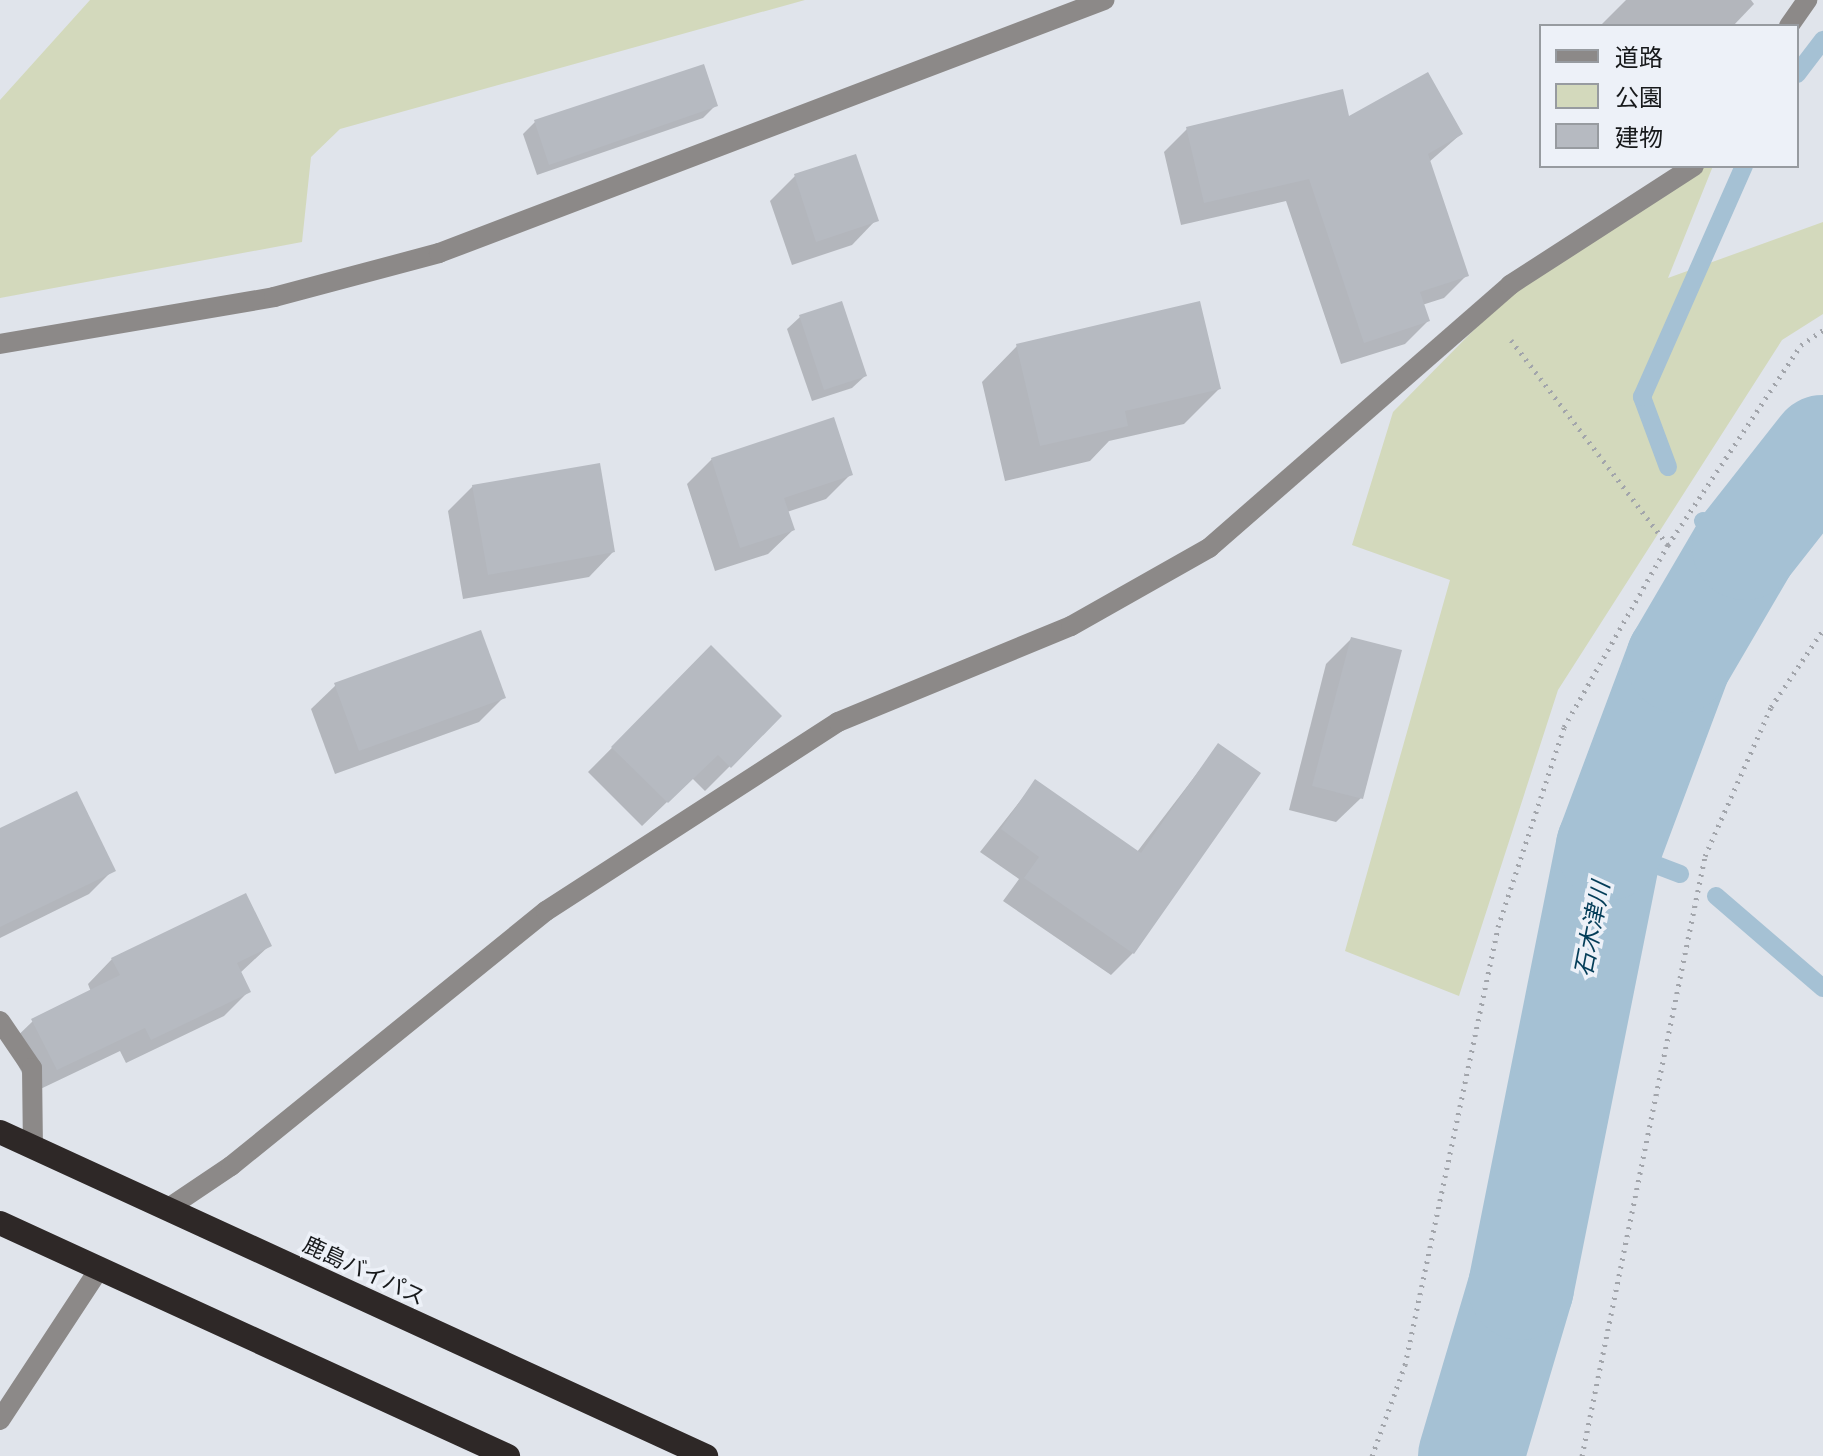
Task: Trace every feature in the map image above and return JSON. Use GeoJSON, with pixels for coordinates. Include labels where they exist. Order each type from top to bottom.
{"type":"FeatureCollection","features":[{"type":"Feature","properties":{"kind":"highway","name":"鹿島バイパス"},"geometry":{"type":"LineString","coordinates":[[0,1132],[706,1456]]}},
{"type":"Feature","properties":{"kind":"highway"},"geometry":{"type":"LineString","coordinates":[[0,1223],[508,1456]]}},
{"type":"Feature","properties":{"kind":"street"},"geometry":{"type":"LineString","coordinates":[[0,344],[274,297],[439,253],[1104,0]]}},
{"type":"Feature","properties":{"kind":"street"},"geometry":{"type":"LineString","coordinates":[[1790,24],[1807,0]]}},
{"type":"Feature","properties":{"kind":"street"},"geometry":{"type":"LineString","coordinates":[[167,1209],[231,1166],[546,911],[838,722],[1071,626],[1209,548],[1510,285],[1691,168]]}},
{"type":"Feature","properties":{"kind":"street"},"geometry":{"type":"LineString","coordinates":[[0,1021],[32,1068],[33,1147]]}},
{"type":"Feature","properties":{"kind":"street"},"geometry":{"type":"LineString","coordinates":[[0,1420],[99,1269]]}},
{"type":"Feature","properties":{"kind":"path"},"geometry":{"type":"LineString","coordinates":[[1510,285],[1507,335],[1668,545]]}},
{"type":"Feature","properties":{"kind":"path"},"geometry":{"type":"LineString","coordinates":[[1372,1456],[1405,1365],[1503,913],[1564,727],[1668,545],[1801,345],[1823,330]]}},
{"type":"Feature","properties":{"kind":"path"},"geometry":{"type":"LineString","coordinates":[[1582,1456],[1705,856],[1771,707],[1823,630]]}},
{"type":"Feature","properties":{"kind":"green space"},"geometry":{"type":"Polygon","coordinates":[[[90,0],[805,0],[340,129],[311,157],[302,242],[0,298],[0,100],[90,0]]]}},
{"type":"Feature","properties":{"kind":"green space"},"geometry":{"type":"Polygon","coordinates":[[[1701,168],[1712,168],[1668,278],[1823,222],[1823,314],[1782,340],[1558,690],[1459,996],[1345,951],[1450,580],[1352,545],[1393,412],[1528,275],[1701,168]]]}},
{"type":"Feature","properties":{"kind":"building"},"geometry":{"type":"Polygon","coordinates":[[[704,64],[718,106],[549,165],[534,120],[704,64]]]}},
{"type":"Feature","properties":{"kind":"building"},"geometry":{"type":"Polygon","coordinates":[[[1428,72],[1463,134],[1428,154],[1469,276],[1420,292],[1430,321],[1364,343],[1309,179],[1204,203],[1186,127],[1343,89],[1349,116],[1428,72]]]}},
{"type":"Feature","properties":{"kind":"building"},"geometry":{"type":"Polygon","coordinates":[[[856,154],[879,221],[816,242],[794,174],[856,154]]]}},
{"type":"Feature","properties":{"kind":"building"},"geometry":{"type":"Polygon","coordinates":[[[842,301],[867,376],[824,390],[799,315],[842,301]]]}},
{"type":"Feature","properties":{"kind":"building"},"geometry":{"type":"Polygon","coordinates":[[[1200,301],[1221,389],[1125,411],[1128,426],[1040,446],[1016,344],[1200,301]]]}},
{"type":"Feature","properties":{"kind":"building"},"geometry":{"type":"Polygon","coordinates":[[[834,417],[853,475],[784,498],[795,530],[740,548],[711,458],[834,417]]]}},
{"type":"Feature","properties":{"kind":"building"},"geometry":{"type":"Polygon","coordinates":[[[600,463],[615,552],[488,575],[472,485],[600,463]]]}},
{"type":"Feature","properties":{"kind":"building"},"geometry":{"type":"Polygon","coordinates":[[[481,630],[506,698],[359,751],[334,683],[481,630]]]}},
{"type":"Feature","properties":{"kind":"building"},"geometry":{"type":"Polygon","coordinates":[[[1351,637],[1402,650],[1363,799],[1312,786],[1351,637]]]}},
{"type":"Feature","properties":{"kind":"building"},"geometry":{"type":"Polygon","coordinates":[[[711,645],[782,716],[731,768],[718,755],[668,803],[611,747],[711,645]]]}},
{"type":"Feature","properties":{"kind":"building"},"geometry":{"type":"Polygon","coordinates":[[[1218,743],[1261,773],[1134,954],[1024,878],[1039,857],[1001,829],[1035,779],[1141,853],[1218,743]]]}},
{"type":"Feature","properties":{"kind":"building"},"geometry":{"type":"Polygon","coordinates":[[[77,791],[116,871],[0,927],[0,828],[77,791]]]}},
{"type":"Feature","properties":{"kind":"building"},"geometry":{"type":"Polygon","coordinates":[[[246,893],[272,946],[237,963],[251,992],[151,1040],[145,1028],[57,1070],[31,1019],[120,975],[111,958],[246,893]]]}},
{"type":"Feature","properties":{"kind":"waterway"},"geometry":{"type":"LineString","coordinates":[[1799,71],[1823,40]]}},
{"type":"Feature","properties":{"kind":"waterway"},"geometry":{"type":"LineString","coordinates":[[1668,467],[1642,397],[1743,168]]}},
{"type":"Feature","properties":{"kind":"waterway","name":"石木津川"},"geometry":{"type":"LineString","coordinates":[[1471,1456],[1521,1287],[1609,847],[1679,660],[1745,547],[1823,448]]}},
{"type":"Feature","properties":{"kind":"waterway"},"geometry":{"type":"LineString","coordinates":[[1703,521],[1745,547]]}},
{"type":"Feature","properties":{"kind":"waterway"},"geometry":{"type":"LineString","coordinates":[[1609,847],[1680,874]]}},
{"type":"Feature","properties":{"kind":"waterway"},"geometry":{"type":"LineString","coordinates":[[1716,896],[1823,988]]}}]}
